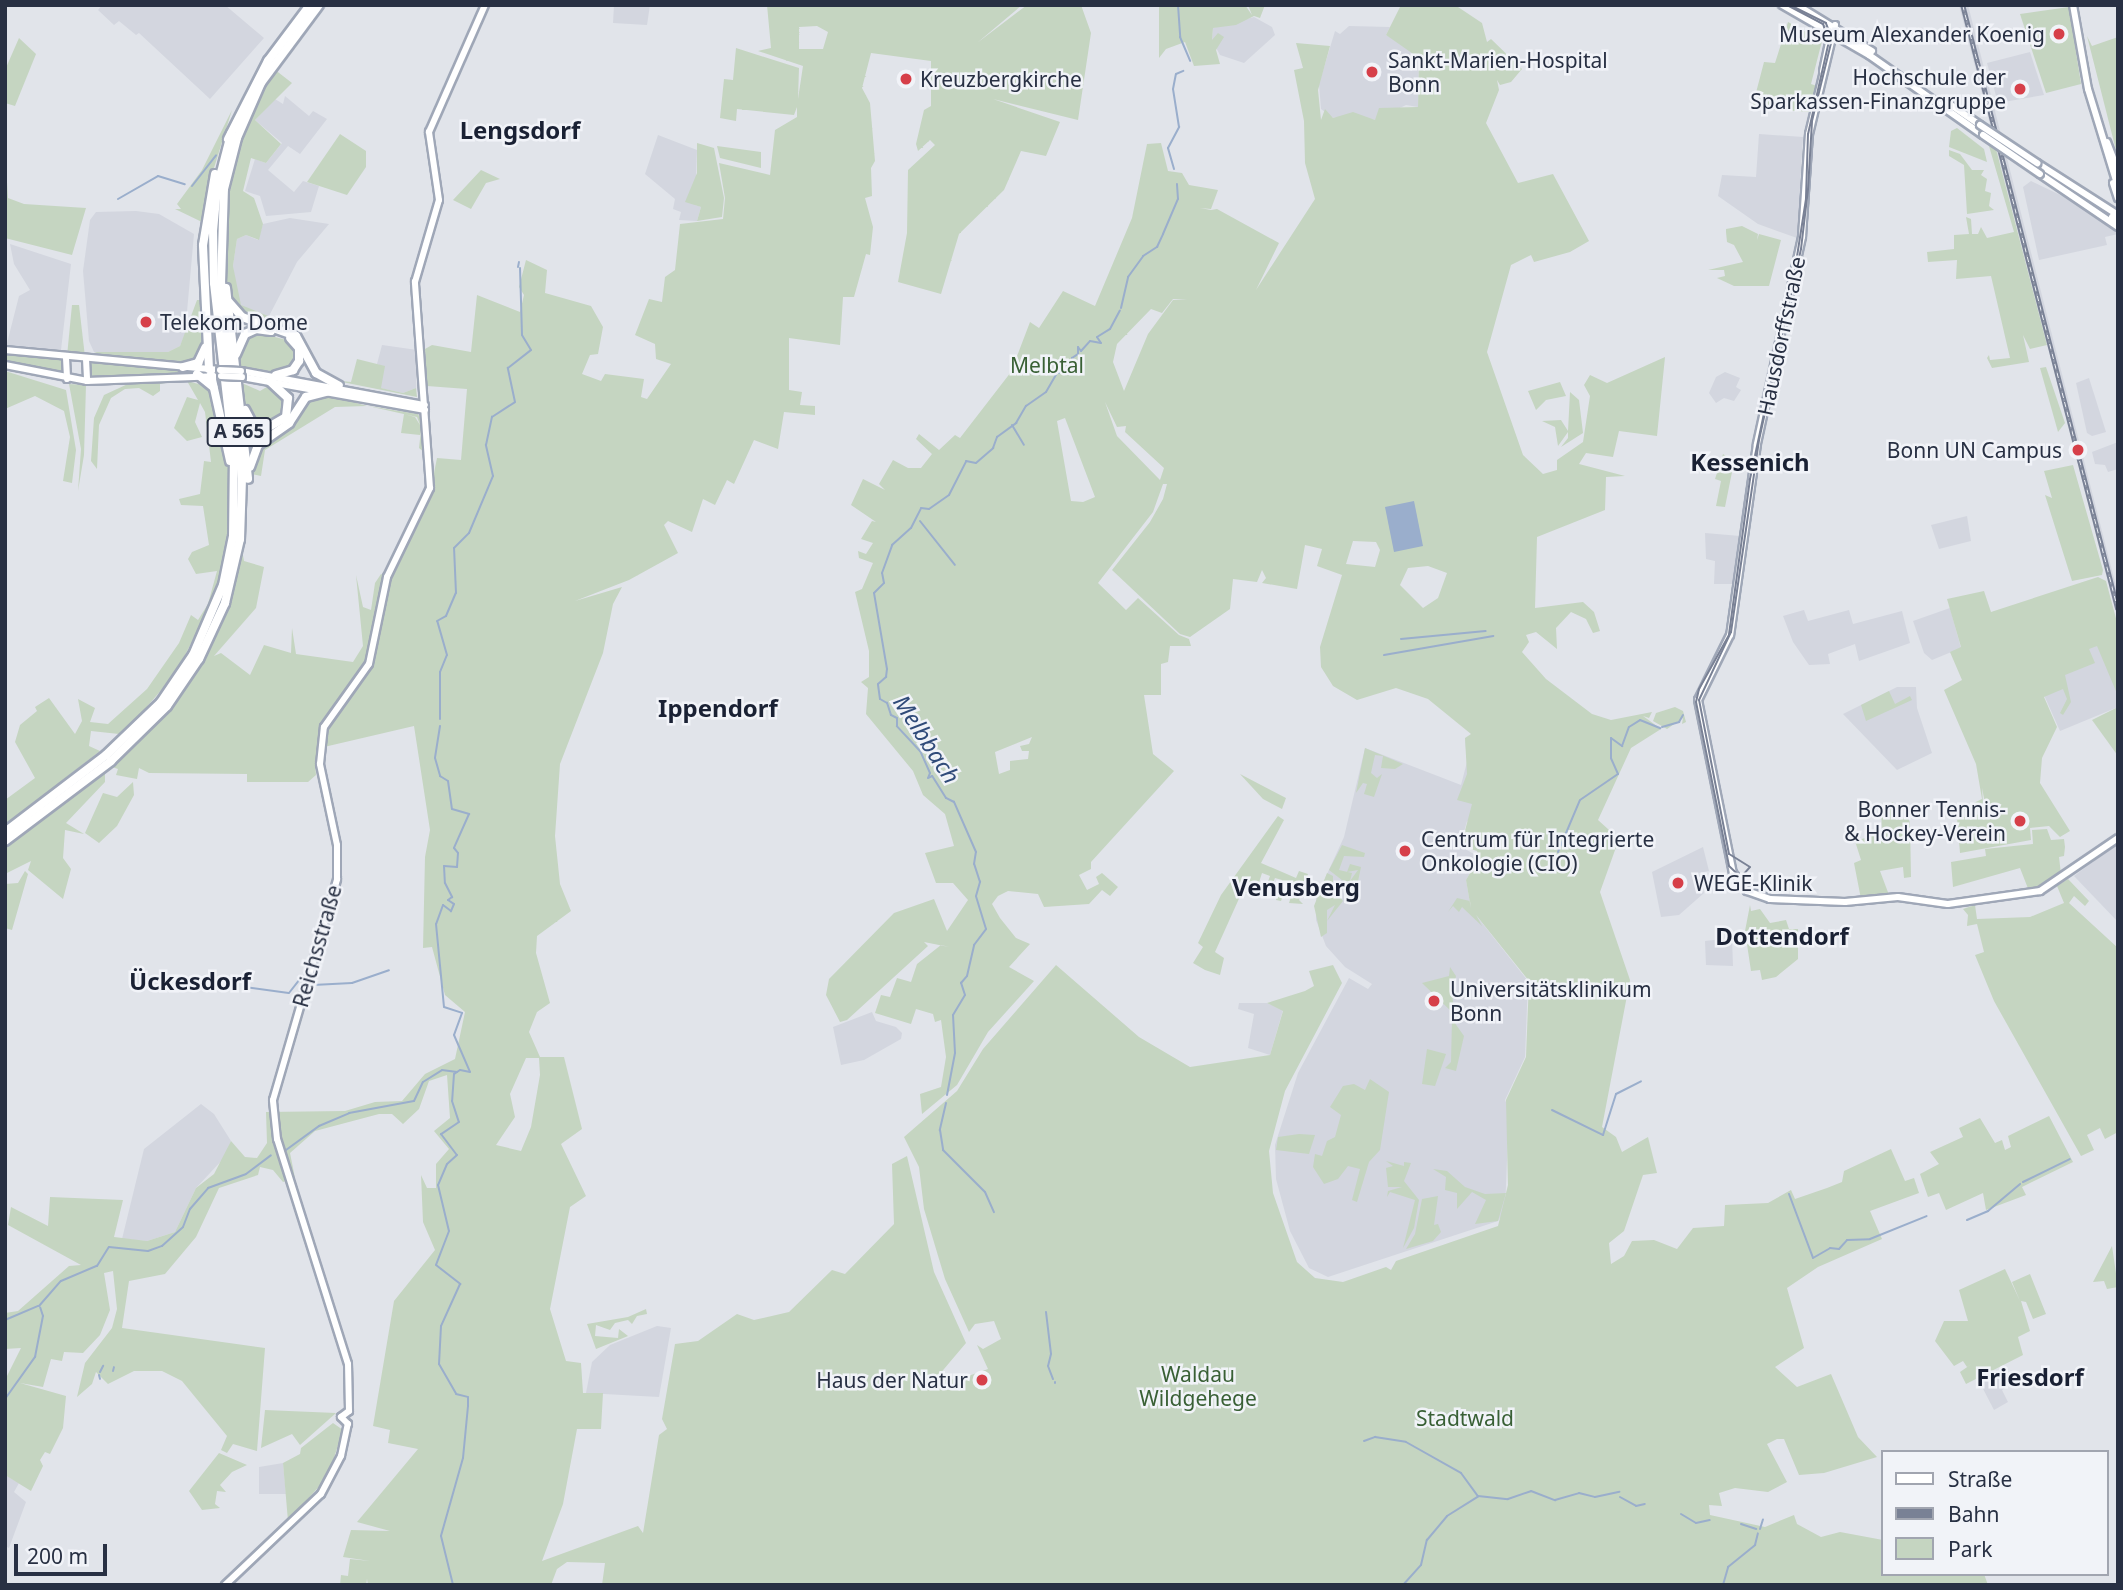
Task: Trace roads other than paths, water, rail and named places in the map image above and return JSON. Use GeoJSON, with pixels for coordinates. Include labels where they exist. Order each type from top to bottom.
{"type":"FeatureCollection","features":[{"type":"Feature","properties":{"kind":"highway","name":"A 565"},"geometry":{"type":"LineString","coordinates":[[108,758],[161,702],[206,632],[229,562],[235,485],[214,257],[217,188],[231,134],[251,89],[310,5]]}},
{"type":"Feature","properties":{"kind":"highway","name":"A 565"},"geometry":{"type":"LineString","coordinates":[[294,29],[319,5]]}},
{"type":"Feature","properties":{"kind":"highway","name":"A 565"},"geometry":{"type":"LineString","coordinates":[[5,842],[167,706],[199,659],[225,603],[240,539],[240,439],[219,245],[224,189],[237,138],[261,83],[284,42]]}},
{"type":"Feature","properties":{"kind":"highway"},"geometry":{"type":"LineString","coordinates":[[231,134],[207,208],[203,272],[206,345],[215,372],[213,387],[235,485]]}},
{"type":"Feature","properties":{"kind":"highway"},"geometry":{"type":"LineString","coordinates":[[219,245],[242,403],[248,479]]}},
{"type":"Feature","properties":{"kind":"highway"},"geometry":{"type":"LineString","coordinates":[[227,292],[232,307],[242,317],[296,336],[316,373],[339,386]]}},
{"type":"Feature","properties":{"kind":"highway"},"geometry":{"type":"LineString","coordinates":[[235,357],[240,339],[251,331],[286,335],[296,344],[300,357],[293,370],[273,378],[289,402],[289,412],[280,423],[259,426],[247,416],[242,403]]}},
{"type":"Feature","properties":{"kind":"highway"},"geometry":{"type":"LineString","coordinates":[[183,367],[198,363],[206,345]]}},
{"type":"Feature","properties":{"kind":"highway"},"geometry":{"type":"LineString","coordinates":[[197,374],[213,387]]}},
{"type":"Feature","properties":{"kind":"highway"},"geometry":{"type":"LineString","coordinates":[[240,539],[254,452],[263,439],[289,423],[306,397],[330,391]]}},
{"type":"Feature","properties":{"kind":"highway","name":"A 565"},"geometry":{"type":"LineString","coordinates":[[5,832],[92,771]]}},
{"type":"Feature","properties":{"kind":"main road","name":"Reichsstraße"},"geometry":{"type":"LineString","coordinates":[[225,1585],[321,1494],[341,1456],[348,1424],[354,1418],[349,1412],[348,1364],[276,1139],[274,1100],[337,879],[337,845],[323,784],[321,742],[332,712],[369,664],[387,577],[425,504],[431,468],[415,278],[439,200],[429,126],[485,5]]}},
{"type":"Feature","properties":{"kind":"main road"},"geometry":{"type":"LineString","coordinates":[[1782,5],[1851,37],[2104,206],[2116,218]]}},
{"type":"Feature","properties":{"kind":"main road"},"geometry":{"type":"LineString","coordinates":[[1797,5],[2118,227]]}},
{"type":"Feature","properties":{"kind":"main road"},"geometry":{"type":"LineString","coordinates":[[2075,5],[2093,107],[2118,198],[2104,206]]}},
{"type":"Feature","properties":{"kind":"main road"},"geometry":{"type":"LineString","coordinates":[[2075,5],[2097,109],[2118,170]]}},
{"type":"Feature","properties":{"kind":"main road","name":"Hausdorffstraße"},"geometry":{"type":"LineString","coordinates":[[1834,31],[1809,134],[1802,237],[1756,448],[1731,632],[1698,700],[1737,880],[1750,893],[1782,901],[1845,902],[1898,897],[1954,904],[2043,890],[2118,838]]}},
{"type":"Feature","properties":{"kind":"main road"},"geometry":{"type":"LineString","coordinates":[[1911,83],[1922,85]]}},
{"type":"Feature","properties":{"kind":"main road"},"geometry":{"type":"LineString","coordinates":[[2093,107],[2118,187]]}},
{"type":"Feature","properties":{"kind":"main road"},"geometry":{"type":"LineString","coordinates":[[2100,215],[2116,218]]}},
{"type":"Feature","properties":{"kind":"main road"},"geometry":{"type":"LineString","coordinates":[[5,350],[66,358],[183,367],[339,386],[408,401],[425,408]]}},
{"type":"Feature","properties":{"kind":"main road"},"geometry":{"type":"LineString","coordinates":[[66,358],[67,379]]}},
{"type":"Feature","properties":{"kind":"main road"},"geometry":{"type":"LineString","coordinates":[[86,359],[87,381]]}},
{"type":"Feature","properties":{"kind":"main road"},"geometry":{"type":"LineString","coordinates":[[5,365],[87,381],[215,372]]}},
{"type":"Feature","properties":{"kind":"main road"},"geometry":{"type":"LineString","coordinates":[[273,378],[425,408]]}},
{"type":"Feature","properties":{"kind":"main road"},"geometry":{"type":"LineString","coordinates":[[408,401],[423,391]]}},
{"type":"Feature","properties":{"kind":"water"},"geometry":{"type":"Polygon","coordinates":[[[1414,501],[1423,546],[1394,552],[1385,507],[1414,501]]]}},
{"type":"Feature","properties":{"kind":"waterway","name":"Melbbach"},"geometry":{"type":"LineString","coordinates":[[1178,5],[1180,37],[1190,61]]}},
{"type":"Feature","properties":{"kind":"waterway","name":"Melbbach"},"geometry":{"type":"LineString","coordinates":[[1174,169],[1168,148],[1179,127],[1173,89],[1176,74],[1183,71]]}},
{"type":"Feature","properties":{"kind":"waterway"},"geometry":{"type":"LineString","coordinates":[[192,186],[216,155]]}},
{"type":"Feature","properties":{"kind":"waterway"},"geometry":{"type":"LineString","coordinates":[[118,199],[158,176],[185,184]]}},
{"type":"Feature","properties":{"kind":"waterway","name":"Melbbach"},"geometry":{"type":"LineString","coordinates":[[1121,308],[1128,277],[1143,256],[1157,247],[1163,234],[1178,199],[1177,184]]}},
{"type":"Feature","properties":{"kind":"waterway"},"geometry":{"type":"LineString","coordinates":[[518,267],[519,262]]}},
{"type":"Feature","properties":{"kind":"waterway"},"geometry":{"type":"LineString","coordinates":[[440,719],[440,672],[447,655],[437,621],[446,616],[456,593],[454,548],[469,533],[493,476],[486,445],[492,417],[515,402],[508,368],[531,350],[522,335],[520,268]]}},
{"type":"Feature","properties":{"kind":"waterway","name":"Melbbach"},"geometry":{"type":"LineString","coordinates":[[947,1095],[955,1053],[953,1015],[965,995],[961,983],[967,976],[974,945],[986,929],[976,896],[980,882],[974,864],[976,852],[954,802],[946,798],[932,776],[928,778],[930,773],[920,751],[897,726],[897,718],[891,715],[887,703],[880,699],[878,684],[886,677],[887,669],[874,593],[884,583],[882,573],[892,545],[911,528],[921,508],[929,509],[949,495],[966,461],[976,463],[993,448],[997,437],[1016,423],[1026,406],[1046,392],[1057,373],[1066,372],[1075,363],[1072,358],[1078,354],[1078,347],[1081,351],[1090,341],[1101,343],[1097,337],[1110,329],[1120,310]]}},
{"type":"Feature","properties":{"kind":"waterway"},"geometry":{"type":"LineString","coordinates":[[1012,425],[1024,445]]}},
{"type":"Feature","properties":{"kind":"waterway"},"geometry":{"type":"LineString","coordinates":[[920,521],[955,565]]}},
{"type":"Feature","properties":{"kind":"waterway"},"geometry":{"type":"LineString","coordinates":[[1401,639],[1486,631]]}},
{"type":"Feature","properties":{"kind":"waterway"},"geometry":{"type":"LineString","coordinates":[[1384,655],[1493,636]]}},
{"type":"Feature","properties":{"kind":"waterway"},"geometry":{"type":"LineString","coordinates":[[1662,727],[1679,722],[1683,715]]}},
{"type":"Feature","properties":{"kind":"waterway"},"geometry":{"type":"LineString","coordinates":[[1558,852],[1580,800],[1618,774],[1611,758],[1611,738],[1622,746],[1629,727],[1640,720],[1660,728]]}},
{"type":"Feature","properties":{"kind":"waterway"},"geometry":{"type":"LineString","coordinates":[[440,726],[435,758],[440,776],[448,781],[452,809],[469,814],[454,848],[458,853],[457,867],[444,866],[445,883],[452,897],[448,900],[454,904],[451,911],[443,905],[436,924],[444,1007],[462,1013],[454,1035],[470,1072],[460,1070],[454,1074],[452,1101],[459,1122],[441,1134],[457,1155],[447,1164],[438,1185],[449,1231],[436,1265],[460,1284],[441,1326],[439,1364],[456,1394],[468,1397],[463,1458],[441,1536],[453,1585]]}},
{"type":"Feature","properties":{"kind":"waterway"},"geometry":{"type":"LineString","coordinates":[[313,985],[352,983],[389,970]]}},
{"type":"Feature","properties":{"kind":"waterway"},"geometry":{"type":"LineString","coordinates":[[244,987],[289,993],[299,980]]}},
{"type":"Feature","properties":{"kind":"waterway"},"geometry":{"type":"LineString","coordinates":[[286,1150],[319,1126],[349,1113],[414,1101],[423,1082],[442,1070],[457,1072]]}},
{"type":"Feature","properties":{"kind":"waterway"},"geometry":{"type":"LineString","coordinates":[[1552,1110],[1603,1135],[1616,1094],[1641,1081]]}},
{"type":"Feature","properties":{"kind":"waterway","name":"Melbbach"},"geometry":{"type":"LineString","coordinates":[[946,1103],[940,1130],[943,1150],[985,1192],[994,1212]]}},
{"type":"Feature","properties":{"kind":"waterway"},"geometry":{"type":"LineString","coordinates":[[39,1306],[61,1281],[97,1266],[109,1247],[148,1251],[162,1246],[183,1227],[190,1209],[208,1188],[246,1174],[271,1155]]}},
{"type":"Feature","properties":{"kind":"waterway"},"geometry":{"type":"LineString","coordinates":[[2023,1182],[2070,1159]]}},
{"type":"Feature","properties":{"kind":"waterway"},"geometry":{"type":"LineString","coordinates":[[1967,1220],[1988,1211],[2020,1184]]}},
{"type":"Feature","properties":{"kind":"waterway"},"geometry":{"type":"LineString","coordinates":[[1789,1194],[1813,1258],[1830,1248],[1839,1249],[1847,1240],[1870,1239],[1927,1216]]}},
{"type":"Feature","properties":{"kind":"waterway"},"geometry":{"type":"LineString","coordinates":[[5,1320],[38,1306]]}},
{"type":"Feature","properties":{"kind":"waterway"},"geometry":{"type":"LineString","coordinates":[[5,1399],[35,1357],[43,1316],[40,1307]]}},
{"type":"Feature","properties":{"kind":"waterway"},"geometry":{"type":"LineString","coordinates":[[1046,1312],[1051,1354],[1048,1366],[1053,1379]]}},
{"type":"Feature","properties":{"kind":"waterway"},"geometry":{"type":"LineString","coordinates":[[100,1372],[103,1366]]}},
{"type":"Feature","properties":{"kind":"waterway"},"geometry":{"type":"LineString","coordinates":[[113,1371],[114,1367]]}},
{"type":"Feature","properties":{"kind":"waterway"},"geometry":{"type":"LineString","coordinates":[[99,1375],[100,1379]]}},
{"type":"Feature","properties":{"kind":"waterway"},"geometry":{"type":"LineString","coordinates":[[1364,1441],[1375,1437],[1406,1442],[1461,1473],[1478,1496]]}},
{"type":"Feature","properties":{"kind":"waterway"},"geometry":{"type":"LineString","coordinates":[[1478,1496],[1508,1499],[1531,1491],[1555,1500],[1579,1493],[1595,1497],[1619,1492]]}},
{"type":"Feature","properties":{"kind":"waterway"},"geometry":{"type":"LineString","coordinates":[[1403,1585],[1421,1565],[1427,1540],[1447,1516],[1477,1497]]}},
{"type":"Feature","properties":{"kind":"waterway"},"geometry":{"type":"LineString","coordinates":[[1620,1497],[1636,1506],[1645,1504]]}},
{"type":"Feature","properties":{"kind":"waterway"},"geometry":{"type":"LineString","coordinates":[[1681,1514],[1696,1523],[1710,1520]]}},
{"type":"Feature","properties":{"kind":"waterway"},"geometry":{"type":"LineString","coordinates":[[1760,1529],[1763,1519]]}},
{"type":"Feature","properties":{"kind":"waterway"},"geometry":{"type":"LineString","coordinates":[[1741,1524],[1756,1529]]}},
{"type":"Feature","properties":{"kind":"waterway"},"geometry":{"type":"LineString","coordinates":[[1723,1585],[1728,1567],[1755,1545],[1758,1533]]}},
{"type":"Feature","properties":{"kind":"tram line"},"geometry":{"type":"LineString","coordinates":[[1787,5],[1823,24],[1829,41],[1808,134],[1806,199],[1795,269],[1750,479],[1729,635],[1699,689],[1696,702],[1729,866],[1741,877],[1750,867],[1729,854],[1699,700],[1731,632],[1759,440],[1801,249],[1808,189],[1812,121],[1832,39],[1826,23],[1790,5]]}},
{"type":"Feature","properties":{"kind":"railway"},"geometry":{"type":"LineString","coordinates":[[1963,5],[2118,609]]}},
{"type":"Feature","properties":{"kind":"place","name":"Museum Alexander Koenig"},"geometry":{"type":"Point","coordinates":[2059,34]}},
{"type":"Feature","properties":{"kind":"place","name":"Sankt-Marien-Hospital Bonn"},"geometry":{"type":"Point","coordinates":[1372,72]}},
{"type":"Feature","properties":{"kind":"place","name":"Kreuzbergkirche"},"geometry":{"type":"Point","coordinates":[906,79]}},
{"type":"Feature","properties":{"kind":"place","name":"Hochschule der Sparkassen-Finanzgruppe"},"geometry":{"type":"Point","coordinates":[2020,89]}},
{"type":"Feature","properties":{"kind":"place","name":"Telekom Dome"},"geometry":{"type":"Point","coordinates":[146,322]}},
{"type":"Feature","properties":{"kind":"place","name":"Bonn UN Campus"},"geometry":{"type":"Point","coordinates":[2078,450]}},
{"type":"Feature","properties":{"kind":"place","name":"Bonner Tennis- & Hockey-Verein"},"geometry":{"type":"Point","coordinates":[2020,821]}},
{"type":"Feature","properties":{"kind":"place","name":"Centrum für Integrierte Onkologie (CIO)"},"geometry":{"type":"Point","coordinates":[1405,851]}},
{"type":"Feature","properties":{"kind":"place","name":"WEGE-Klinik"},"geometry":{"type":"Point","coordinates":[1678,883]}},
{"type":"Feature","properties":{"kind":"place","name":"Universitätsklinikum Bonn"},"geometry":{"type":"Point","coordinates":[1434,1001]}},
{"type":"Feature","properties":{"kind":"place","name":"Haus der Natur"},"geometry":{"type":"Point","coordinates":[982,1380]}},
{"type":"Feature","properties":{"kind":"district","name":"Lengsdorf"},"geometry":{"type":"Point","coordinates":[520,130]}},
{"type":"Feature","properties":{"kind":"district","name":"Kessenich"},"geometry":{"type":"Point","coordinates":[1750,462]}},
{"type":"Feature","properties":{"kind":"district","name":"Ippendorf"},"geometry":{"type":"Point","coordinates":[718,708]}},
{"type":"Feature","properties":{"kind":"district","name":"Venusberg"},"geometry":{"type":"Point","coordinates":[1296,887]}},
{"type":"Feature","properties":{"kind":"district","name":"Dottendorf"},"geometry":{"type":"Point","coordinates":[1782,936]}},
{"type":"Feature","properties":{"kind":"district","name":"Ückesdorf"},"geometry":{"type":"Point","coordinates":[190,981]}},
{"type":"Feature","properties":{"kind":"district","name":"Friesdorf"},"geometry":{"type":"Point","coordinates":[2030,1377]}},
{"type":"Feature","properties":{"kind":"park label","name":"Melbtal"},"geometry":{"type":"Point","coordinates":[1047,365]}},
{"type":"Feature","properties":{"kind":"park label","name":"Waldau Wildgehege"},"geometry":{"type":"Point","coordinates":[1198,1386]}},
{"type":"Feature","properties":{"kind":"park label","name":"Stadtwald"},"geometry":{"type":"Point","coordinates":[1465,1418]}}]}
